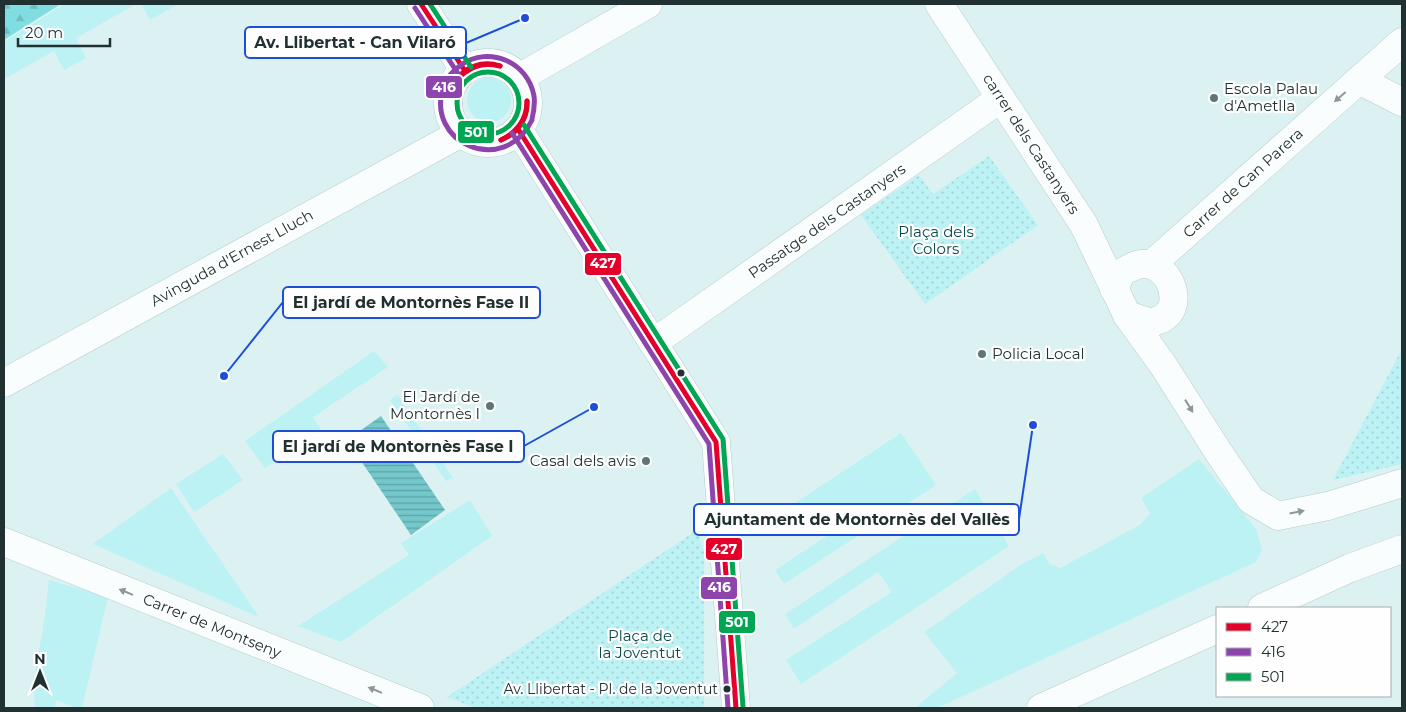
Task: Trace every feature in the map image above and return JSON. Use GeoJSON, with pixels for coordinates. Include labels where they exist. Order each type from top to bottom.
{"type":"FeatureCollection","features":[{"type":"Feature","properties":{"kind":"street"},"geometry":{"type":"LineString","coordinates":[[420,4],[465,71]]}},
{"type":"Feature","properties":{"kind":"street"},"geometry":{"type":"LineString","coordinates":[[519,78],[648,4]]}},
{"type":"Feature","properties":{"kind":"street","name":"carrer dels Castanyers"},"geometry":{"type":"LineString","coordinates":[[940,4],[1084,225],[1114,289]]}},
{"type":"Feature","properties":{"kind":"street","name":"Carrer de Can Parera"},"geometry":{"type":"LineString","coordinates":[[1145,264],[1402,42]]}},
{"type":"Feature","properties":{"kind":"street"},"geometry":{"type":"LineString","coordinates":[[487,63],[499,65],[510,70],[519,78],[525,90],[528,103],[525,117],[518,128],[506,138],[491,143],[475,141],[461,133],[451,119],[448,101],[452,84],[465,71],[475,65],[487,63]]}},
{"type":"Feature","properties":{"kind":"street"},"geometry":{"type":"LineString","coordinates":[[1360,80],[1402,102]]}},
{"type":"Feature","properties":{"kind":"street","name":"Passatge dels Castanyers"},"geometry":{"type":"LineString","coordinates":[[653,343],[1001,98]]}},
{"type":"Feature","properties":{"kind":"street"},"geometry":{"type":"LineString","coordinates":[[518,128],[716,442],[736,708]]}},
{"type":"Feature","properties":{"kind":"street","name":"Avinguda d'Ernest Lluch"},"geometry":{"type":"LineString","coordinates":[[4,383],[461,133]]}},
{"type":"Feature","properties":{"kind":"street"},"geometry":{"type":"LineString","coordinates":[[1084,225],[1145,264],[1166,274],[1174,292],[1173,306],[1164,318],[1152,323],[1127,315]]}},
{"type":"Feature","properties":{"kind":"street"},"geometry":{"type":"LineString","coordinates":[[1145,264],[1122,272],[1114,289],[1127,315],[1163,365],[1218,454],[1251,500],[1278,516],[1328,506],[1402,483]]}},
{"type":"Feature","properties":{"kind":"street","name":"Carrer de Montseny"},"geometry":{"type":"LineString","coordinates":[[4,542],[420,708]]}},
{"type":"Feature","properties":{"kind":"street"},"geometry":{"type":"LineString","coordinates":[[1264,607],[1350,568],[1402,549]]}},
{"type":"Feature","properties":{"kind":"street"},"geometry":{"type":"LineString","coordinates":[[1041,708],[1216,628]]}},
{"type":"Feature","properties":{"kind":"green space"},"geometry":{"type":"Polygon","coordinates":[[[4,4],[61,4],[4,40],[4,4]]]}},
{"type":"Feature","properties":{"kind":"green space"},"geometry":{"type":"Polygon","coordinates":[[[64,4],[136,4],[76,38],[86,58],[64,70],[54,51],[4,79],[4,42],[64,4]]]}},
{"type":"Feature","properties":{"kind":"green space"},"geometry":{"type":"Polygon","coordinates":[[[141,4],[179,4],[150,20],[141,4]]]}},
{"type":"Feature","properties":{"kind":"green space"},"geometry":{"type":"Polygon","coordinates":[[[489,78],[501,82],[507,88],[511,100],[507,112],[501,118],[489,122],[477,118],[471,112],[467,100],[471,88],[477,82],[489,78]]]}},
{"type":"Feature","properties":{"kind":"green space","name":"Plaça dels Colors"},"geometry":{"type":"Polygon","coordinates":[[[989,156],[1038,225],[925,304],[861,215],[919,175],[933,194],[989,156]]]}},
{"type":"Feature","properties":{"kind":"green space"},"geometry":{"type":"Polygon","coordinates":[[[1402,349],[1402,464],[1333,480],[1402,349]]]}},
{"type":"Feature","properties":{"kind":"green space"},"geometry":{"type":"Polygon","coordinates":[[[374,351],[388,367],[313,417],[322,431],[265,468],[245,441],[374,351]]]}},
{"type":"Feature","properties":{"kind":"green space"},"geometry":{"type":"Polygon","coordinates":[[[398,395],[453,478],[446,481],[390,400],[398,395]]]}},
{"type":"Feature","properties":{"kind":"green space"},"geometry":{"type":"Polygon","coordinates":[[[901,433],[936,485],[784,584],[775,570],[848,522],[836,503],[786,535],[774,517],[901,433]]]}},
{"type":"Feature","properties":{"kind":"green space"},"geometry":{"type":"Polygon","coordinates":[[[223,454],[243,480],[194,512],[176,484],[223,454]]]}},
{"type":"Feature","properties":{"kind":"green space"},"geometry":{"type":"Polygon","coordinates":[[[1199,459],[1256,529],[1262,550],[1256,562],[937,708],[915,708],[957,673],[924,632],[1019,566],[1043,553],[1050,564],[1060,568],[1140,525],[1150,513],[1141,498],[1199,459]]]}},
{"type":"Feature","properties":{"kind":"green space"},"geometry":{"type":"Polygon","coordinates":[[[171,488],[259,617],[93,544],[171,488]]]}},
{"type":"Feature","properties":{"kind":"green space"},"geometry":{"type":"Polygon","coordinates":[[[975,489],[1009,546],[801,684],[786,660],[892,592],[878,572],[794,629],[785,614],[975,489]]]}},
{"type":"Feature","properties":{"kind":"green space"},"geometry":{"type":"Polygon","coordinates":[[[470,500],[492,536],[341,642],[298,626],[409,555],[401,543],[470,500]]]}},
{"type":"Feature","properties":{"kind":"green space","name":"Plaça de la Joventut"},"geometry":{"type":"Polygon","coordinates":[[[697,530],[704,551],[704,708],[475,708],[447,697],[697,530]]]}},
{"type":"Feature","properties":{"kind":"green space"},"geometry":{"type":"Polygon","coordinates":[[[49,580],[108,597],[82,708],[56,700],[55,708],[35,708],[34,689],[49,580]]]}},
{"type":"Feature","properties":{"kind":"shaded area"},"geometry":{"type":"Polygon","coordinates":[[[381,416],[445,510],[411,535],[347,440],[381,416]]]}},
{"type":"Feature","properties":{"kind":"transit line","name":"427"},"geometry":{"type":"LineString","coordinates":[[421,4],[465,71]]}},
{"type":"Feature","properties":{"kind":"transit line","name":"501"},"geometry":{"type":"LineString","coordinates":[[430,4],[471,67]]}},
{"type":"Feature","properties":{"kind":"transit line","name":"416"},"geometry":{"type":"LineString","coordinates":[[415,8],[459,75]]}},
{"type":"Feature","properties":{"kind":"transit line","name":"416"},"geometry":{"type":"LineString","coordinates":[[532,119],[534,96],[530,84],[516,66],[506,60],[495,57],[472,59],[456,69],[444,85],[441,106],[445,123],[455,137],[470,146],[486,150],[503,147],[519,138],[532,120]]}},
{"type":"Feature","properties":{"kind":"transit line","name":"427"},"geometry":{"type":"LineString","coordinates":[[454,82],[463,72],[474,66],[480,64],[500,66]]}},
{"type":"Feature","properties":{"kind":"transit line","name":"427"},"geometry":{"type":"LineString","coordinates":[[454,82],[469,69],[480,65],[500,66]]}},
{"type":"Feature","properties":{"kind":"transit line","name":"501"},"geometry":{"type":"LineString","coordinates":[[482,72],[494,72],[510,81],[517,91],[519,103],[517,115],[510,125],[494,134],[482,134],[471,129],[462,120],[457,109],[457,97],[462,86],[471,77],[482,72]]}},
{"type":"Feature","properties":{"kind":"transit line","name":"427"},"geometry":{"type":"LineString","coordinates":[[501,140],[512,133],[520,124],[527,108],[527,101]]}},
{"type":"Feature","properties":{"kind":"transit line","name":"427"},"geometry":{"type":"LineString","coordinates":[[501,140],[517,130],[526,114],[527,101]]}},
{"type":"Feature","properties":{"kind":"transit line","name":"501"},"geometry":{"type":"LineString","coordinates":[[524,125],[723,439],[743,707]]}},
{"type":"Feature","properties":{"kind":"transit line","name":"427"},"geometry":{"type":"LineString","coordinates":[[518,129],[716,442],[736,708]]}},
{"type":"Feature","properties":{"kind":"transit line","name":"416"},"geometry":{"type":"LineString","coordinates":[[512,133],[709,444],[728,708]]}},
{"type":"Feature","properties":{"kind":"place","name":"Av. Llibertat - Can Vilaró"},"geometry":{"type":"Point","coordinates":[525,18]}},
{"type":"Feature","properties":{"kind":"place","name":"Escola Palau d'Ametlla"},"geometry":{"type":"Point","coordinates":[1214,98]}},
{"type":"Feature","properties":{"kind":"place","name":"Policia Local"},"geometry":{"type":"Point","coordinates":[982,354]}},
{"type":"Feature","properties":{"kind":"place","name":"El jardí de Montornès Fase II"},"geometry":{"type":"Point","coordinates":[224,376]}},
{"type":"Feature","properties":{"kind":"place","name":"El Jardí de Montornès I"},"geometry":{"type":"Point","coordinates":[490,406]}},
{"type":"Feature","properties":{"kind":"place","name":"El jardí de Montornès Fase I"},"geometry":{"type":"Point","coordinates":[594,407]}},
{"type":"Feature","properties":{"kind":"place","name":"Ajuntament de Montornès del Vallès"},"geometry":{"type":"Point","coordinates":[1033,425]}},
{"type":"Feature","properties":{"kind":"place","name":"Casal dels avis"},"geometry":{"type":"Point","coordinates":[646,461]}},
{"type":"Feature","properties":{"kind":"place","name":"Av. Llibertat - Pl. de la Joventut"},"geometry":{"type":"Point","coordinates":[727,689]}}]}
